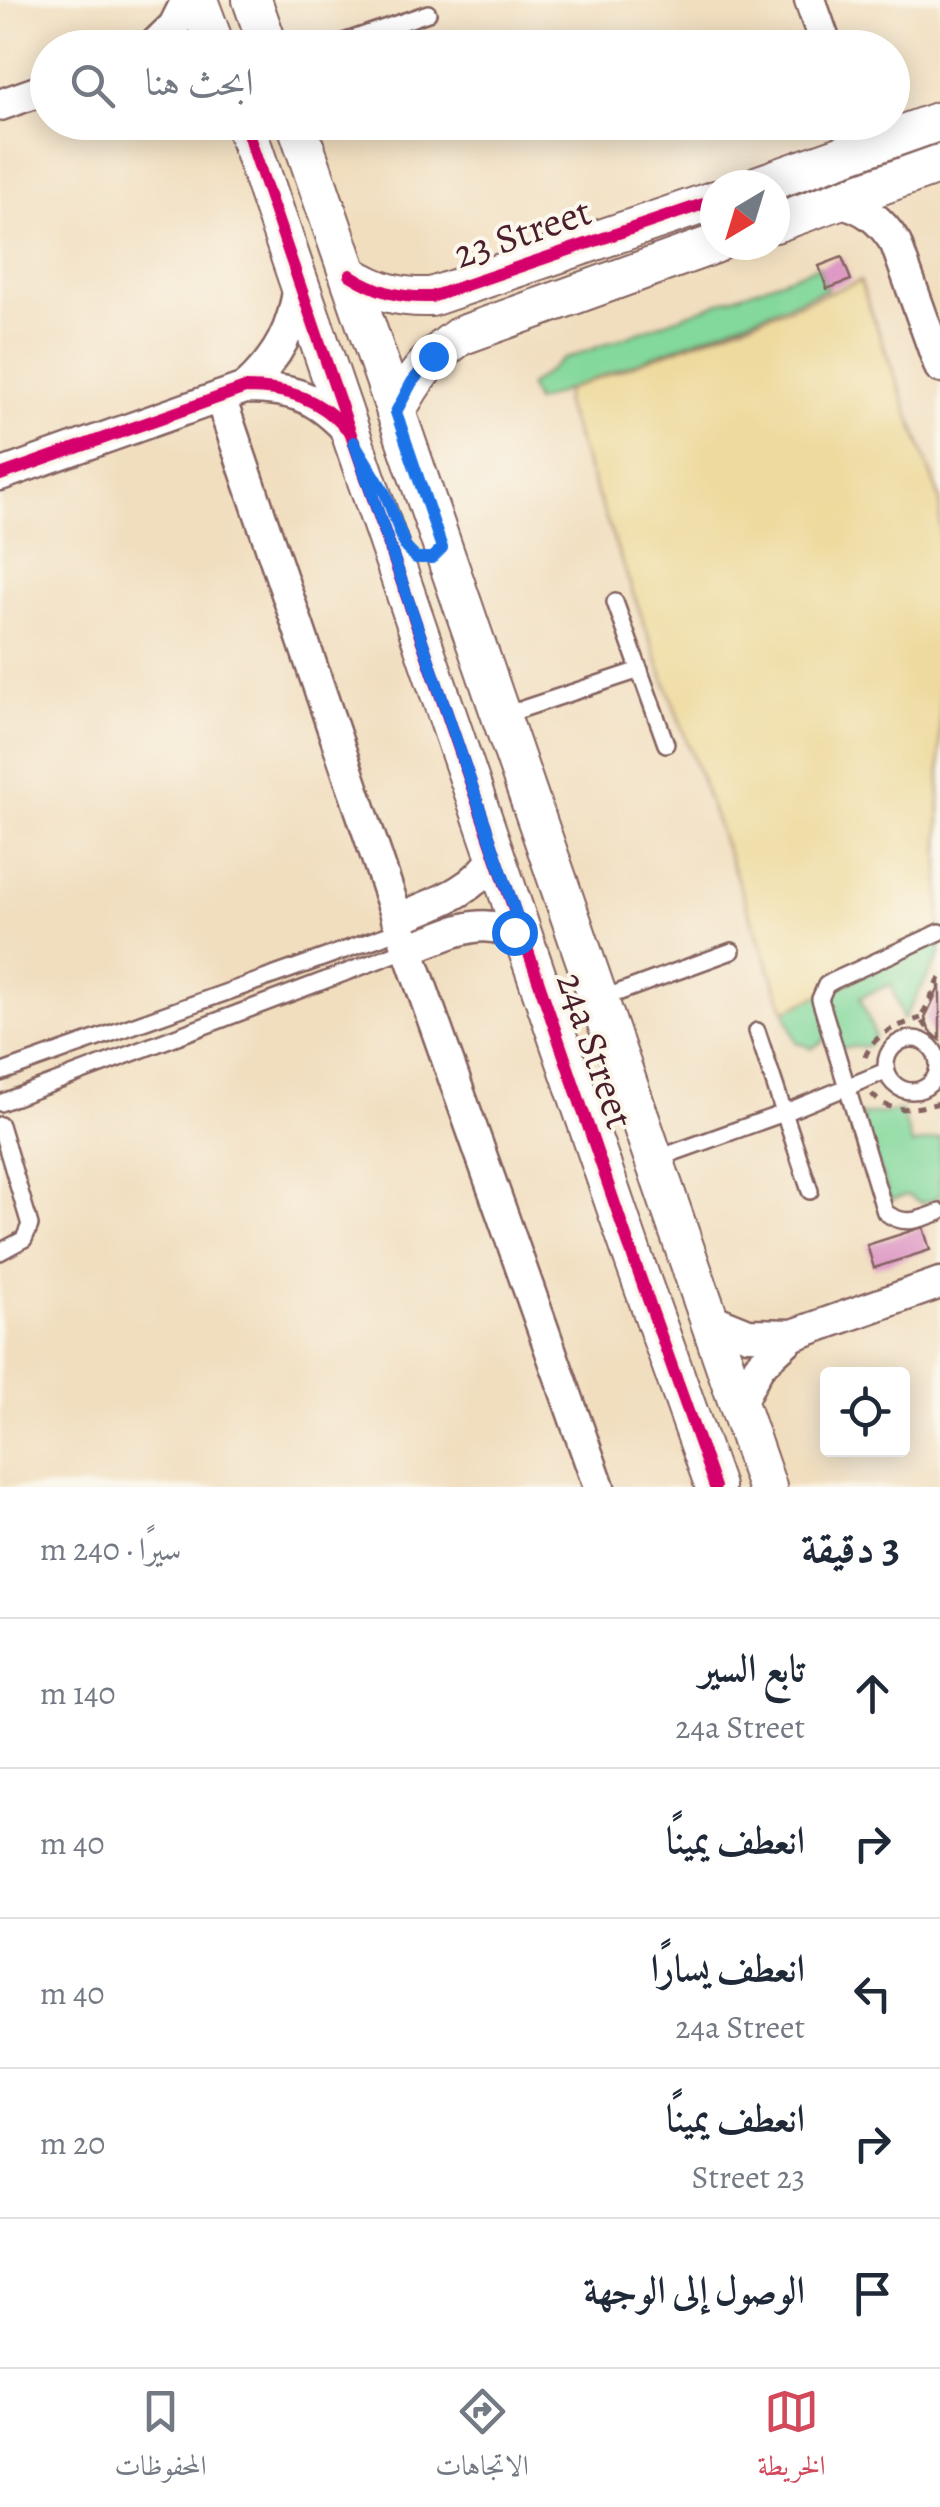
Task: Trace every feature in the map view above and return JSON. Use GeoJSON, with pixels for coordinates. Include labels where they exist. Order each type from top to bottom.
{"type":"FeatureCollection","features":[{"type":"Feature","properties":{"kind":"street"},"geometry":{"type":"LineString","coordinates":[[170,30],[187,0]]}},
{"type":"Feature","properties":{"kind":"street"},"geometry":{"type":"LineString","coordinates":[[198,0],[209,30]]}},
{"type":"Feature","properties":{"kind":"street"},"geometry":{"type":"LineString","coordinates":[[242,0],[262,27]]}},
{"type":"Feature","properties":{"kind":"street"},"geometry":{"type":"LineString","coordinates":[[810,0],[821,30]]}},
{"type":"Feature","properties":{"kind":"street"},"geometry":{"type":"LineString","coordinates":[[0,105],[30,94]]}},
{"type":"Feature","properties":{"kind":"street"},"geometry":{"type":"LineString","coordinates":[[910,126],[940,120]]}},
{"type":"Feature","properties":{"kind":"street","name":"24a Street"},"geometry":{"type":"LineString","coordinates":[[250,140],[716,1487]]}},
{"type":"Feature","properties":{"kind":"street","name":"24a Street"},"geometry":{"type":"LineString","coordinates":[[302,140],[767,1487]]}},
{"type":"Feature","properties":{"kind":"street"},"geometry":{"type":"LineString","coordinates":[[790,170],[850,140]]}},
{"type":"Feature","properties":{"kind":"street"},"geometry":{"type":"LineString","coordinates":[[790,218],[927,168]]}},
{"type":"Feature","properties":{"kind":"street"},"geometry":{"type":"LineString","coordinates":[[896,244],[897,207],[927,168]]}},
{"type":"Feature","properties":{"kind":"street"},"geometry":{"type":"LineString","coordinates":[[837,201],[856,205],[872,215],[896,244],[940,368]]}},
{"type":"Feature","properties":{"kind":"street","name":"23 Street"},"geometry":{"type":"LineString","coordinates":[[350,275],[375,290],[402,298],[431,297],[700,205]]}},
{"type":"Feature","properties":{"kind":"street"},"geometry":{"type":"LineString","coordinates":[[491,324],[489,313],[496,298],[574,258],[600,240]]}},
{"type":"Feature","properties":{"kind":"street","name":"23 Street"},"geometry":{"type":"LineString","coordinates":[[396,412],[412,382],[433,356],[460,336],[700,249]]}},
{"type":"Feature","properties":{"kind":"street"},"geometry":{"type":"LineString","coordinates":[[232,392],[268,367],[285,341],[296,312],[300,281]]}},
{"type":"Feature","properties":{"kind":"street"},"geometry":{"type":"LineString","coordinates":[[0,475],[232,392],[276,388],[306,396],[331,412],[353,439],[385,493],[410,554],[424,560],[442,548]]}},
{"type":"Feature","properties":{"kind":"street"},"geometry":{"type":"LineString","coordinates":[[232,392],[402,933],[599,1487]]}},
{"type":"Feature","properties":{"kind":"street"},"geometry":{"type":"LineString","coordinates":[[402,933],[476,882],[496,856]]}},
{"type":"Feature","properties":{"kind":"street"},"geometry":{"type":"LineString","coordinates":[[402,933],[498,925],[526,943]]}},
{"type":"Feature","properties":{"kind":"street"},"geometry":{"type":"LineString","coordinates":[[706,1317],[748,1334],[793,1335],[940,1282]]}},
{"type":"Feature","properties":{"kind":"street"},"geometry":{"type":"LineString","coordinates":[[738,1406],[759,1366],[793,1335]]}},
{"type":"Feature","properties":{"kind":"lane"},"geometry":{"type":"LineString","coordinates":[[377,30],[428,12]]}},
{"type":"Feature","properties":{"kind":"lane"},"geometry":{"type":"LineString","coordinates":[[614,602],[666,744]]}},
{"type":"Feature","properties":{"kind":"lane"},"geometry":{"type":"LineString","coordinates":[[500,716],[640,670]]}},
{"type":"Feature","properties":{"kind":"lane"},"geometry":{"type":"LineString","coordinates":[[940,932],[833,981],[822,992],[821,1007],[885,1212],[895,1220],[908,1222],[940,1212]]}},
{"type":"Feature","properties":{"kind":"lane"},"geometry":{"type":"LineString","coordinates":[[0,1073],[402,933]]}},
{"type":"Feature","properties":{"kind":"lane"},"geometry":{"type":"LineString","coordinates":[[0,1103],[310,987],[402,933]]}},
{"type":"Feature","properties":{"kind":"lane"},"geometry":{"type":"LineString","coordinates":[[598,1000],[732,951]]}},
{"type":"Feature","properties":{"kind":"lane"},"geometry":{"type":"LineString","coordinates":[[302,965],[310,987]]}},
{"type":"Feature","properties":{"kind":"lane"},"geometry":{"type":"LineString","coordinates":[[757,1031],[810,1192]]}},
{"type":"Feature","properties":{"kind":"lane"},"geometry":{"type":"LineString","coordinates":[[653,1160],[886,1071]]}},
{"type":"Feature","properties":{"kind":"lane"},"geometry":{"type":"LineString","coordinates":[[0,1124],[30,1225],[24,1239],[0,1252]]}},
{"type":"Feature","properties":{"kind":"path"},"geometry":{"type":"LineString","coordinates":[[940,978],[921,1018],[940,1048]]}},
{"type":"Feature","properties":{"kind":"green space"},"geometry":{"type":"Polygon","coordinates":[[[819,266],[827,289],[535,402],[529,386],[562,360],[819,266]]]}},
{"type":"Feature","properties":{"kind":"green space"},"geometry":{"type":"Polygon","coordinates":[[[940,939],[940,955],[903,1020],[891,984],[860,997],[875,1036],[867,1046],[839,1048],[829,1037],[812,1048],[796,1042],[785,1011],[940,939]]]}},
{"type":"Feature","properties":{"kind":"green space"},"geometry":{"type":"Polygon","coordinates":[[[902,1111],[912,1145],[940,1138],[940,1197],[922,1203],[908,1195],[890,1200],[860,1115],[902,1111]]]}},
{"type":"Feature","properties":{"kind":"sand"},"geometry":{"type":"Polygon","coordinates":[[[860,281],[940,499],[940,939],[785,1011],[564,403],[566,390],[860,281]]]}},
{"type":"Feature","properties":{"kind":"building"},"geometry":{"type":"Polygon","coordinates":[[[842,257],[851,280],[827,289],[819,266],[842,257]]]}},
{"type":"Feature","properties":{"kind":"building"},"geometry":{"type":"Polygon","coordinates":[[[940,985],[940,1040],[929,1030],[925,1018],[940,985]]]}},
{"type":"Feature","properties":{"kind":"building"},"geometry":{"type":"Polygon","coordinates":[[[923,1227],[930,1250],[874,1268],[867,1245],[923,1227]]]}},
{"type":"Feature","properties":{"kind":"cycle path"},"geometry":{"type":"LineString","coordinates":[[250,140],[715,1487]]}},
{"type":"Feature","properties":{"kind":"cycle path"},"geometry":{"type":"LineString","coordinates":[[350,275],[389,293],[431,297],[700,205]]}},
{"type":"Feature","properties":{"kind":"cycle path"},"geometry":{"type":"LineString","coordinates":[[0,475],[245,388],[301,397],[325,410],[347,429]]}},
{"type":"Feature","properties":{"kind":"route"},"geometry":{"type":"LineString","coordinates":[[433,356],[412,382],[396,412],[442,548],[438,554],[424,560],[410,554],[385,493],[354,442],[526,943],[514,932]]}}]}
